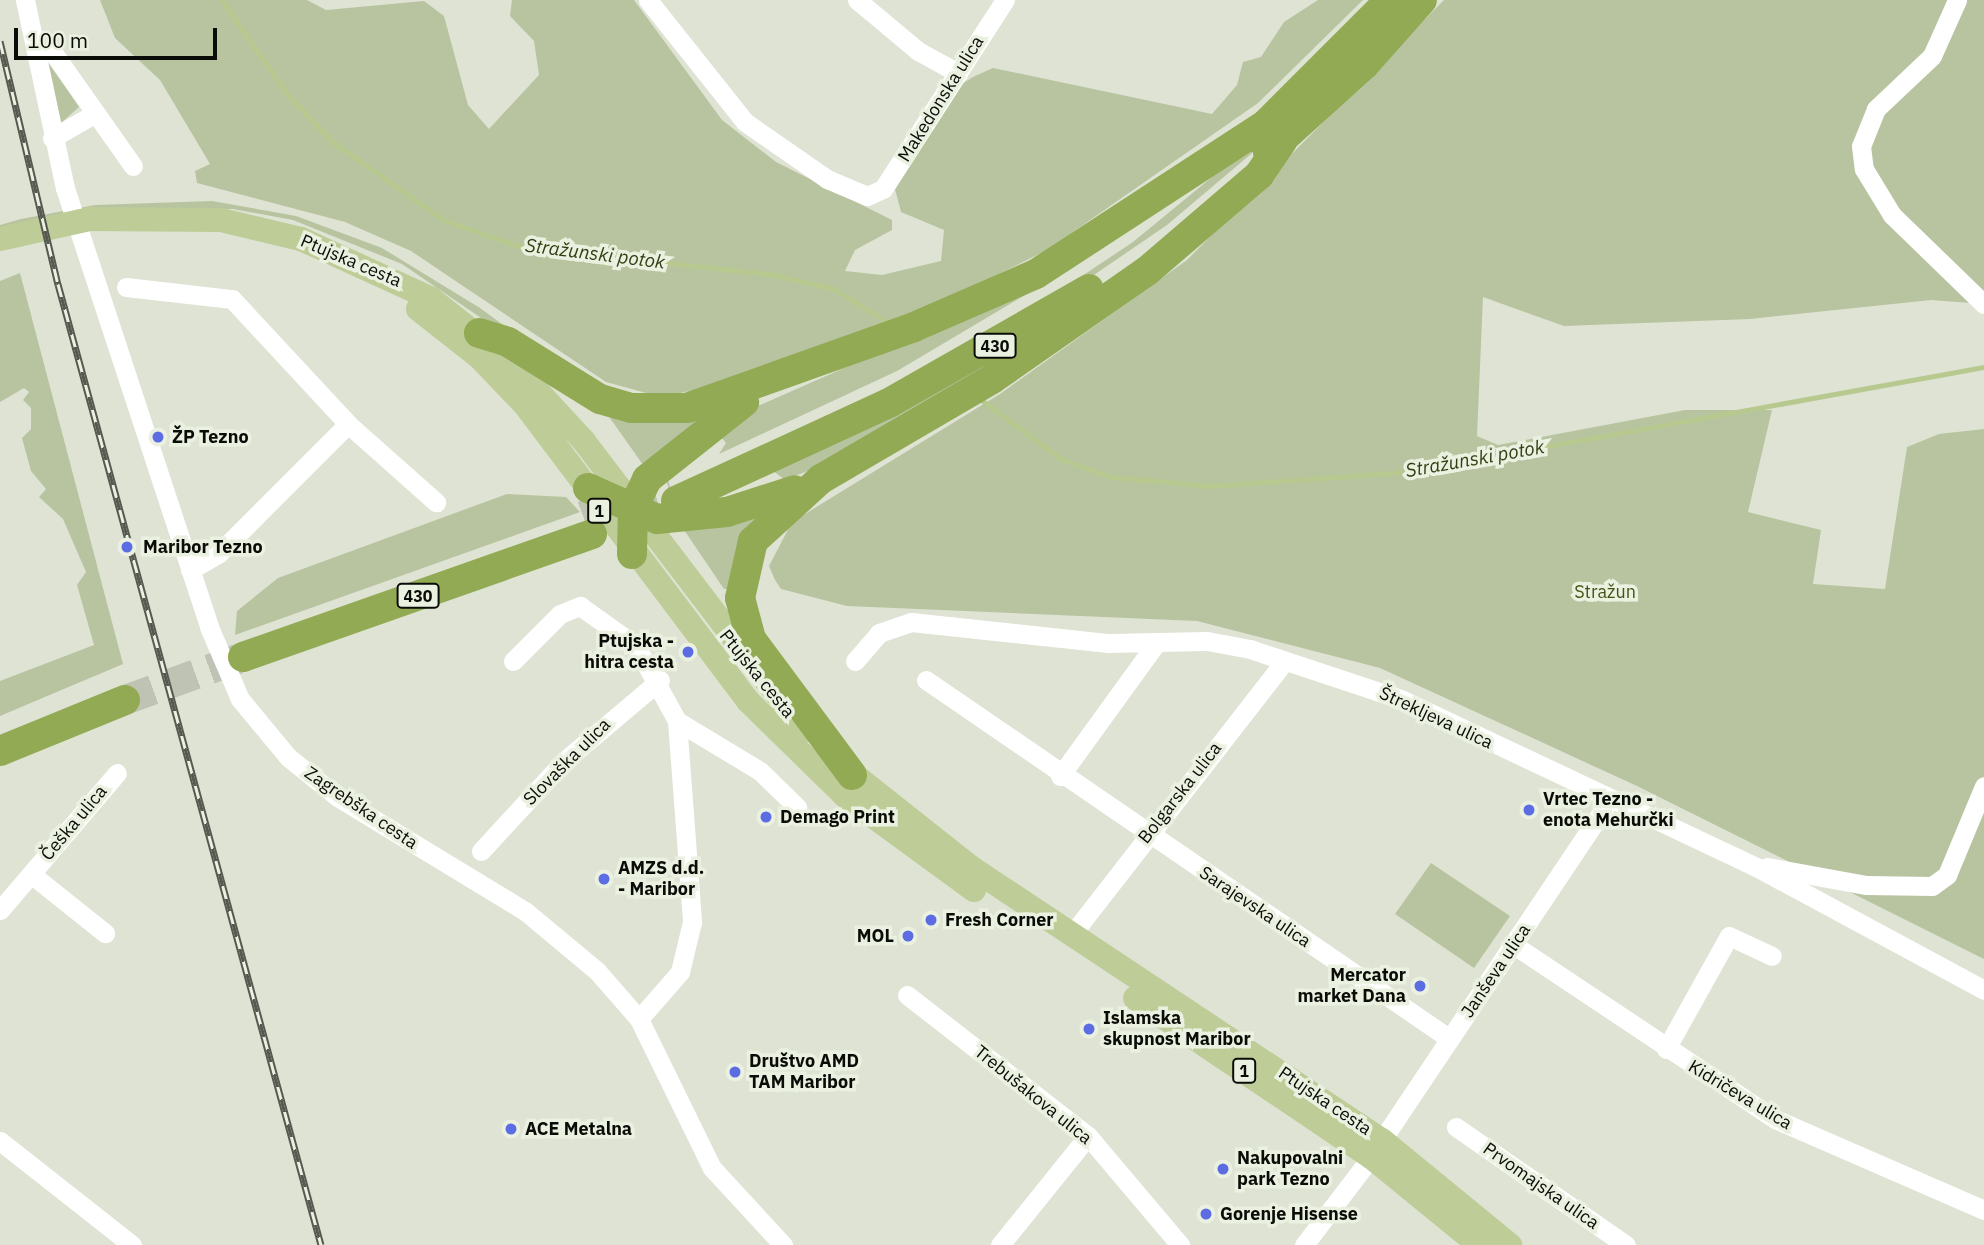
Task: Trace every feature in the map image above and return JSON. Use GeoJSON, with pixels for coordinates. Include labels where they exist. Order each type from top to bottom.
{"type":"FeatureCollection","features":[{"type":"Feature","properties":{"kind":"highway","name":"430"},"geometry":{"type":"LineString","coordinates":[[1275,132],[1390,0]]}},
{"type":"Feature","properties":{"kind":"highway","name":"430"},"geometry":{"type":"LineString","coordinates":[[672,492],[970,340],[1184,197],[1275,132],[1422,0]]}},
{"type":"Feature","properties":{"kind":"highway"},"geometry":{"type":"LineString","coordinates":[[479,333],[508,342],[590,394],[631,408],[687,408],[809,367],[1036,274],[1275,132]]}},
{"type":"Feature","properties":{"kind":"highway"},"geometry":{"type":"LineString","coordinates":[[588,513],[633,508],[657,519],[727,512],[821,479],[992,379],[1147,271],[1259,175],[1275,132]]}},
{"type":"Feature","properties":{"kind":"highway"},"geometry":{"type":"LineString","coordinates":[[632,554],[633,508],[647,479],[694,436],[809,367]]}},
{"type":"Feature","properties":{"kind":"highway"},"geometry":{"type":"LineString","coordinates":[[821,479],[752,541],[740,598],[760,659],[852,775]]}},
{"type":"Feature","properties":{"kind":"highway","name":"430"},"geometry":{"type":"LineString","coordinates":[[240,648],[588,513]]}},
{"type":"Feature","properties":{"kind":"highway"},"geometry":{"type":"LineString","coordinates":[[0,731],[123,690],[0,751]]}},
{"type":"Feature","properties":{"kind":"main road","name":"Ptujska cesta"},"geometry":{"type":"LineString","coordinates":[[0,239],[122,217],[256,227],[386,274],[479,333],[541,391],[633,508],[761,682],[852,775],[1051,923],[1377,1149],[1510,1245]]}},
{"type":"Feature","properties":{"kind":"main road","name":"Ptujska cesta"},"geometry":{"type":"LineString","coordinates":[[0,254],[93,236],[196,235],[253,243],[349,273],[424,313],[479,357],[588,513],[632,554],[748,701],[844,795],[919,853],[1377,1149],[1479,1245]]}},
{"type":"Feature","properties":{"kind":"street"},"geometry":{"type":"LineString","coordinates":[[25,0],[52,138],[94,114]]}},
{"type":"Feature","properties":{"kind":"street","name":"Makedonska ulica"},"geometry":{"type":"LineString","coordinates":[[648,0],[745,122],[827,179],[874,195],[1005,0]]}},
{"type":"Feature","properties":{"kind":"street"},"geometry":{"type":"LineString","coordinates":[[857,0],[918,51],[958,73]]}},
{"type":"Feature","properties":{"kind":"street"},"geometry":{"type":"LineString","coordinates":[[1957,0],[1932,56],[1876,109],[1861,146],[1864,169],[1892,215],[1984,304]]}},
{"type":"Feature","properties":{"kind":"street"},"geometry":{"type":"LineString","coordinates":[[54,54],[133,166]]}},
{"type":"Feature","properties":{"kind":"street","name":"Zagrebška cesta"},"geometry":{"type":"LineString","coordinates":[[52,138],[65,188],[190,570],[209,626],[240,699],[313,778],[526,911],[597,971],[639,1019],[712,1168],[783,1245]]}},
{"type":"Feature","properties":{"kind":"street"},"geometry":{"type":"LineString","coordinates":[[126,288],[232,299],[348,424],[436,502]]}},
{"type":"Feature","properties":{"kind":"street"},"geometry":{"type":"LineString","coordinates":[[190,570],[219,553],[348,424]]}},
{"type":"Feature","properties":{"kind":"street"},"geometry":{"type":"LineString","coordinates":[[513,661],[559,614],[580,606],[636,646],[660,680],[677,721],[692,922],[680,972],[639,1019]]}},
{"type":"Feature","properties":{"kind":"street","name":"Štrekljeva ulica"},"geometry":{"type":"LineString","coordinates":[[855,661],[879,633],[911,622],[1157,642],[1207,640],[1403,700],[1609,802],[1756,867],[1984,990]]}},
{"type":"Feature","properties":{"kind":"street"},"geometry":{"type":"LineString","coordinates":[[1060,776],[1157,642]]}},
{"type":"Feature","properties":{"kind":"street","name":"Bolgarska ulica"},"geometry":{"type":"LineString","coordinates":[[1080,925],[1283,663]]}},
{"type":"Feature","properties":{"kind":"street","name":"Slovaška ulica"},"geometry":{"type":"LineString","coordinates":[[481,852],[563,762],[660,680]]}},
{"type":"Feature","properties":{"kind":"street","name":"Sarajevska ulica"},"geometry":{"type":"LineString","coordinates":[[926,680],[1060,776],[1450,1039]]}},
{"type":"Feature","properties":{"kind":"street"},"geometry":{"type":"LineString","coordinates":[[677,721],[760,771],[797,807]]}},
{"type":"Feature","properties":{"kind":"street","name":"Češka ulica"},"geometry":{"type":"LineString","coordinates":[[0,911],[117,773]]}},
{"type":"Feature","properties":{"kind":"street"},"geometry":{"type":"LineString","coordinates":[[1756,867],[1877,887],[1932,886],[1947,875],[1984,786]]}},
{"type":"Feature","properties":{"kind":"street","name":"Janševa ulica"},"geometry":{"type":"LineString","coordinates":[[1304,1245],[1377,1149],[1609,802]]}},
{"type":"Feature","properties":{"kind":"street","name":"Češka ulica"},"geometry":{"type":"LineString","coordinates":[[31,874],[105,933]]}},
{"type":"Feature","properties":{"kind":"street"},"geometry":{"type":"LineString","coordinates":[[1666,1049],[1729,936],[1772,956]]}},
{"type":"Feature","properties":{"kind":"street","name":"Kidričeva ulica"},"geometry":{"type":"LineString","coordinates":[[1514,945],[1666,1049],[1787,1125],[1984,1210]]}},
{"type":"Feature","properties":{"kind":"street","name":"Trebušakova ulica"},"geometry":{"type":"LineString","coordinates":[[907,995],[1087,1136],[1177,1242]]}},
{"type":"Feature","properties":{"kind":"street","name":"Prvomajska ulica"},"geometry":{"type":"LineString","coordinates":[[1456,1127],[1626,1245]]}},
{"type":"Feature","properties":{"kind":"street"},"geometry":{"type":"LineString","coordinates":[[1000,1245],[1087,1136]]}},
{"type":"Feature","properties":{"kind":"street"},"geometry":{"type":"LineString","coordinates":[[0,1141],[132,1245]]}},
{"type":"Feature","properties":{"kind":"green space"},"geometry":{"type":"Polygon","coordinates":[[[100,0],[307,0],[326,10],[424,1],[444,16],[468,105],[489,129],[539,75],[534,41],[510,16],[512,0],[634,0],[722,120],[776,162],[892,220],[892,230],[855,250],[845,271],[882,275],[941,261],[944,230],[901,212],[895,189],[962,84],[973,77],[993,68],[1212,114],[1237,85],[1243,62],[1261,57],[1284,22],[1318,0],[1363,0],[1258,103],[1047,250],[961,293],[728,383],[661,397],[606,382],[411,251],[345,222],[197,183],[195,171],[210,164],[160,80],[115,38],[100,0]]]}},
{"type":"Feature","properties":{"kind":"green space","name":"Stražun"},"geometry":{"type":"Polygon","coordinates":[[[1444,0],[1984,0],[1984,304],[1931,300],[1750,319],[1564,326],[1483,297],[1477,436],[1498,445],[1685,410],[1772,410],[1748,512],[1821,530],[1813,584],[1885,589],[1907,447],[1939,434],[1984,429],[1984,959],[1637,786],[1380,668],[1197,621],[847,606],[781,589],[775,580],[769,566],[792,522],[1000,394],[1187,260],[1444,0]]]}},
{"type":"Feature","properties":{"kind":"green space"},"geometry":{"type":"Polygon","coordinates":[[[46,59],[79,107],[61,123],[46,59]]]}},
{"type":"Feature","properties":{"kind":"green space"},"geometry":{"type":"Polygon","coordinates":[[[1296,108],[1289,122],[1167,225],[1050,305],[1046,300],[1133,242],[1296,108]]]}},
{"type":"Feature","properties":{"kind":"green space"},"geometry":{"type":"Polygon","coordinates":[[[212,201],[296,216],[382,248],[480,308],[533,347],[531,352],[402,264],[293,220],[233,209],[135,209],[0,231],[0,225],[21,219],[95,205],[212,201]]]}},
{"type":"Feature","properties":{"kind":"green space"},"geometry":{"type":"Polygon","coordinates":[[[1071,268],[897,371],[719,454],[726,443],[717,432],[751,409],[1071,268]]]}},
{"type":"Feature","properties":{"kind":"green space"},"geometry":{"type":"Polygon","coordinates":[[[20,273],[123,664],[0,716],[0,681],[94,645],[77,585],[86,572],[63,519],[39,497],[46,489],[31,471],[22,438],[31,429],[31,408],[23,400],[29,392],[24,388],[0,402],[0,281],[20,273]]]}},
{"type":"Feature","properties":{"kind":"green space"},"geometry":{"type":"Polygon","coordinates":[[[1030,340],[840,458],[785,480],[772,470],[1030,340]]]}},
{"type":"Feature","properties":{"kind":"green space"},"geometry":{"type":"Polygon","coordinates":[[[600,404],[716,408],[646,469],[600,404]]]}},
{"type":"Feature","properties":{"kind":"green space"},"geometry":{"type":"Polygon","coordinates":[[[507,494],[566,497],[580,512],[235,635],[237,611],[278,578],[507,494]]]}},
{"type":"Feature","properties":{"kind":"green space"},"geometry":{"type":"Polygon","coordinates":[[[777,505],[739,589],[724,589],[682,527],[777,505]]]}},
{"type":"Feature","properties":{"kind":"green space"},"geometry":{"type":"Polygon","coordinates":[[[1431,863],[1510,916],[1474,968],[1395,914],[1431,863]]]}},
{"type":"Feature","properties":{"kind":"waterway","name":"Stražunski potok"},"geometry":{"type":"LineString","coordinates":[[222,0],[288,95],[333,142],[444,220],[518,246],[775,275],[834,289],[887,322]]}},
{"type":"Feature","properties":{"kind":"waterway","name":"Stražunski potok"},"geometry":{"type":"LineString","coordinates":[[983,401],[1061,459],[1111,477],[1211,486],[1405,472],[1984,367]]}},
{"type":"Feature","properties":{"kind":"tunnel"},"geometry":{"type":"LineString","coordinates":[[583,516],[669,483]]}},
{"type":"Feature","properties":{"kind":"tunnel"},"geometry":{"type":"LineString","coordinates":[[125,700],[243,657]]}},
{"type":"Feature","properties":{"kind":"railway"},"geometry":{"type":"LineString","coordinates":[[0,41],[58,284],[321,1245]]}},
{"type":"Feature","properties":{"kind":"place","name":"ŽP Tezno"},"geometry":{"type":"Point","coordinates":[158,437]}},
{"type":"Feature","properties":{"kind":"place","name":"Maribor Tezno"},"geometry":{"type":"Point","coordinates":[127,547]}},
{"type":"Feature","properties":{"kind":"place","name":"Ptujska - hitra cesta"},"geometry":{"type":"Point","coordinates":[688,652]}},
{"type":"Feature","properties":{"kind":"place","name":"Vrtec Tezno - enota Mehurčki"},"geometry":{"type":"Point","coordinates":[1529,810]}},
{"type":"Feature","properties":{"kind":"place","name":"Demago Print"},"geometry":{"type":"Point","coordinates":[766,817]}},
{"type":"Feature","properties":{"kind":"place","name":"AMZS d.d. - Maribor"},"geometry":{"type":"Point","coordinates":[604,879]}},
{"type":"Feature","properties":{"kind":"place","name":"Fresh Corner"},"geometry":{"type":"Point","coordinates":[931,920]}},
{"type":"Feature","properties":{"kind":"place","name":"MOL"},"geometry":{"type":"Point","coordinates":[908,936]}},
{"type":"Feature","properties":{"kind":"place","name":"Mercator market Dana"},"geometry":{"type":"Point","coordinates":[1420,986]}},
{"type":"Feature","properties":{"kind":"place","name":"Islamska skupnost Maribor"},"geometry":{"type":"Point","coordinates":[1089,1029]}},
{"type":"Feature","properties":{"kind":"place","name":"Društvo AMD TAM Maribor"},"geometry":{"type":"Point","coordinates":[735,1072]}},
{"type":"Feature","properties":{"kind":"place","name":"ACE Metalna"},"geometry":{"type":"Point","coordinates":[511,1129]}},
{"type":"Feature","properties":{"kind":"place","name":"Nakupovalni park Tezno"},"geometry":{"type":"Point","coordinates":[1223,1169]}},
{"type":"Feature","properties":{"kind":"place","name":"Gorenje Hisense"},"geometry":{"type":"Point","coordinates":[1206,1214]}}]}
